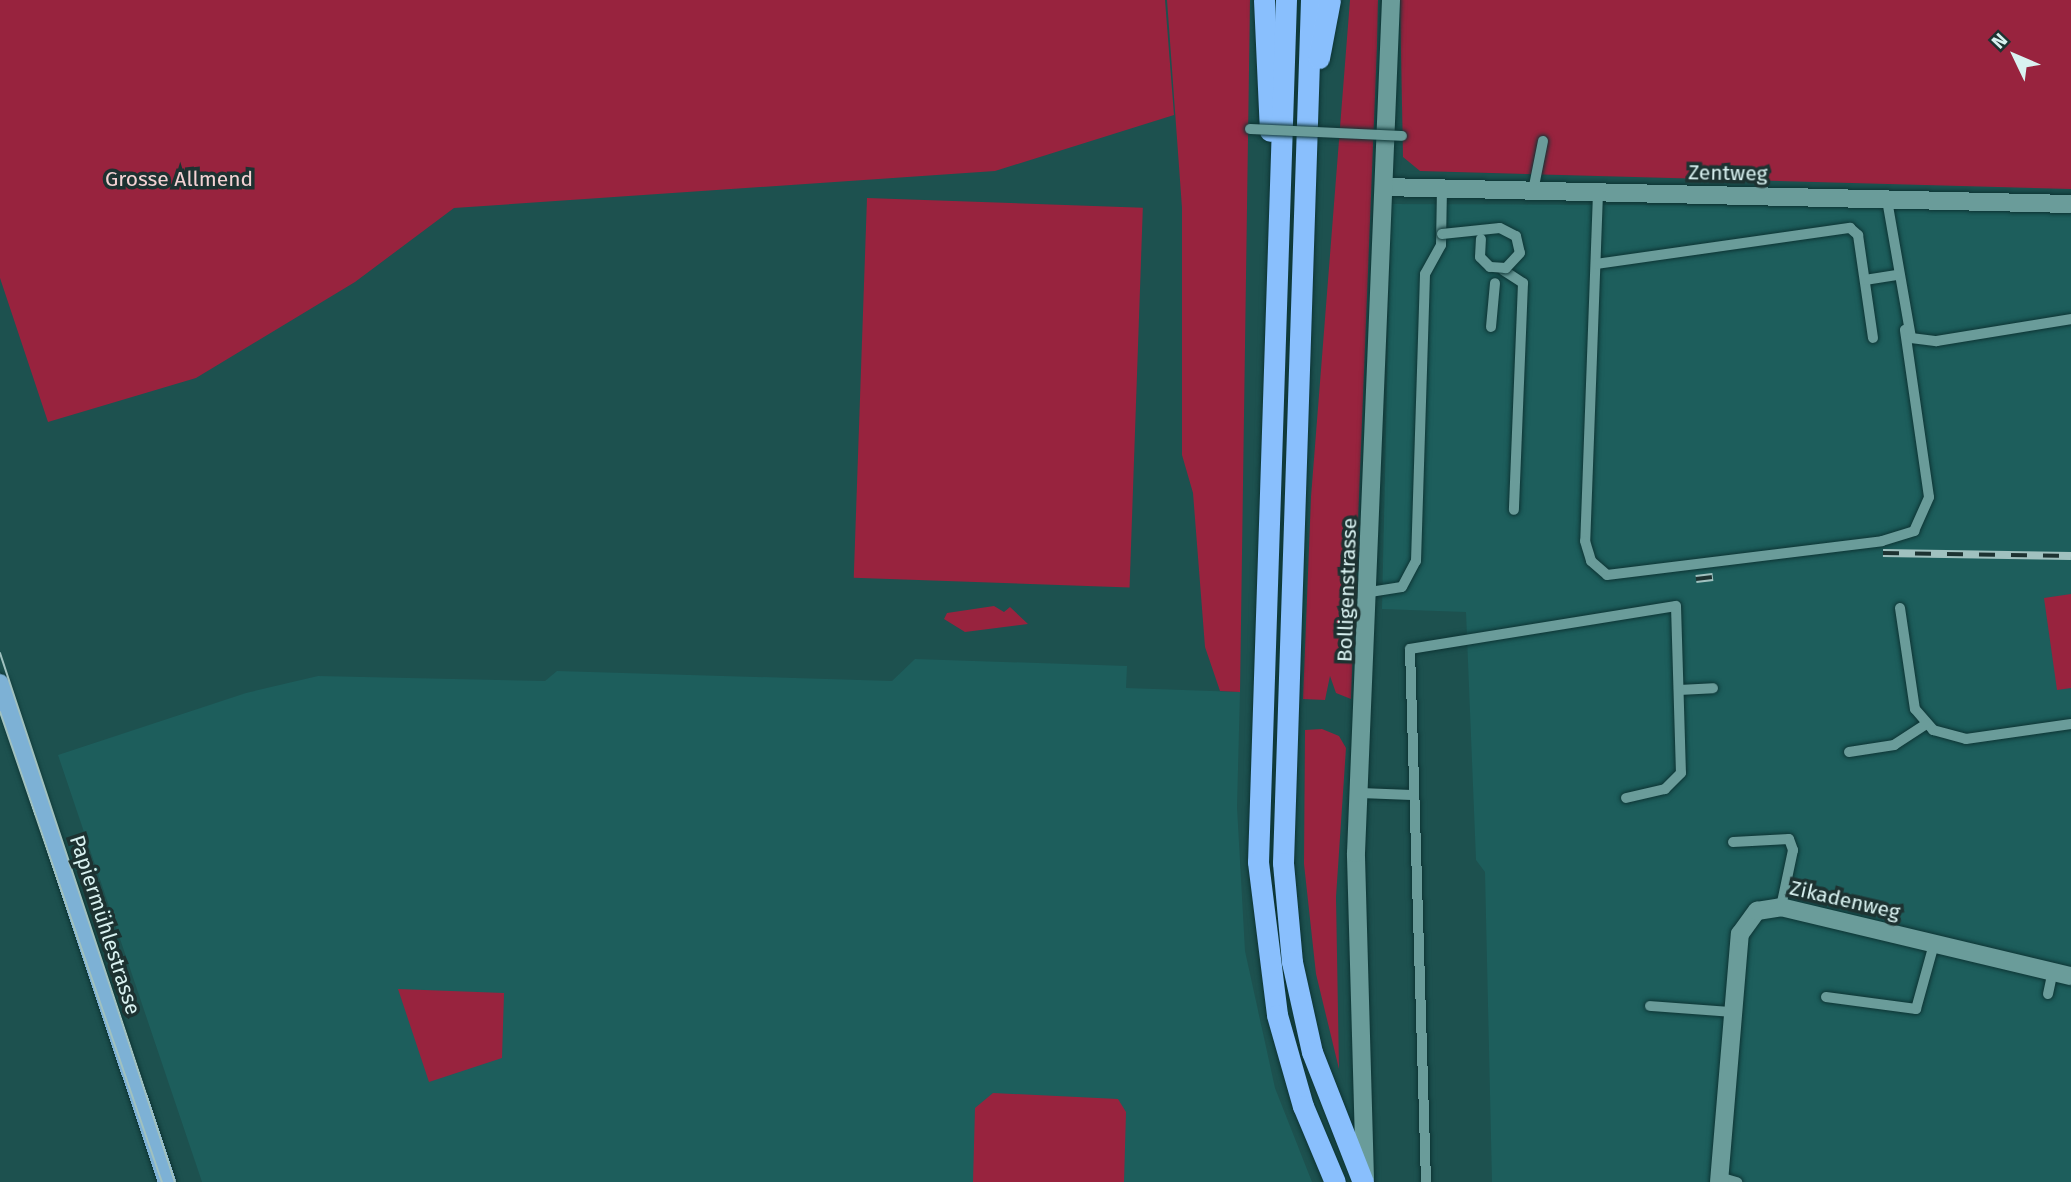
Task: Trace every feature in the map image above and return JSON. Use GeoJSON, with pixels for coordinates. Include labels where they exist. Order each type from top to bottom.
{"type":"FeatureCollection","features":[{"type":"Feature","properties":{"kind":"highway"},"geometry":{"type":"LineString","coordinates":[[1264,0],[1278,200]]}},
{"type":"Feature","properties":{"kind":"highway"},"geometry":{"type":"LineString","coordinates":[[1286,0],[1258,862],[1277,1015],[1303,1106],[1335,1182]]}},
{"type":"Feature","properties":{"kind":"highway"},"geometry":{"type":"LineString","coordinates":[[1311,0],[1283,863],[1293,962],[1312,1052],[1364,1182]]}},
{"type":"Feature","properties":{"kind":"highway"},"geometry":{"type":"LineString","coordinates":[[1306,125],[1330,0]]}},
{"type":"Feature","properties":{"kind":"main road","name":"Papiermühlestrasse"},"geometry":{"type":"LineString","coordinates":[[0,682],[167,1182]]}},
{"type":"Feature","properties":{"kind":"street","name":"Bolligenstrasse"},"geometry":{"type":"LineString","coordinates":[[1364,1182],[1359,793],[1370,592],[1391,0]]}},
{"type":"Feature","properties":{"kind":"street","name":"Zentweg"},"geometry":{"type":"LineString","coordinates":[[1384,187],[2071,204]]}},
{"type":"Feature","properties":{"kind":"street","name":"Zikadenweg"},"geometry":{"type":"LineString","coordinates":[[1719,1180],[1732,1012],[1742,927],[1761,908],[1781,907],[2071,976]]}},
{"type":"Feature","properties":{"kind":"lane"},"geometry":{"type":"LineString","coordinates":[[1250,130],[1402,136]]}},
{"type":"Feature","properties":{"kind":"lane"},"geometry":{"type":"LineString","coordinates":[[1533,191],[1543,141]]}},
{"type":"Feature","properties":{"kind":"lane"},"geometry":{"type":"LineString","coordinates":[[1370,592],[1402,587],[1416,561],[1425,274],[1441,240],[1443,189]]}},
{"type":"Feature","properties":{"kind":"lane"},"geometry":{"type":"LineString","coordinates":[[1598,193],[1585,541],[1592,564],[1612,577],[1882,541],[1914,531],[1928,497],[1887,200]]}},
{"type":"Feature","properties":{"kind":"lane"},"geometry":{"type":"LineString","coordinates":[[1441,240],[1500,228],[1516,236],[1520,253],[1506,268],[1490,267],[1480,257],[1481,239]]}},
{"type":"Feature","properties":{"kind":"lane"},"geometry":{"type":"LineString","coordinates":[[1596,264],[1850,228],[1858,235],[1873,338]]}},
{"type":"Feature","properties":{"kind":"lane"},"geometry":{"type":"LineString","coordinates":[[1503,270],[1523,283],[1514,510]]}},
{"type":"Feature","properties":{"kind":"lane"},"geometry":{"type":"LineString","coordinates":[[1865,280],[1897,275]]}},
{"type":"Feature","properties":{"kind":"lane"},"geometry":{"type":"LineString","coordinates":[[1491,327],[1495,283]]}},
{"type":"Feature","properties":{"kind":"lane"},"geometry":{"type":"LineString","coordinates":[[1905,330],[1925,342],[2071,319]]}},
{"type":"Feature","properties":{"kind":"lane"},"geometry":{"type":"LineString","coordinates":[[1426,1182],[1410,649],[1676,606],[1681,773],[1665,789],[1626,797]]}},
{"type":"Feature","properties":{"kind":"lane"},"geometry":{"type":"LineString","coordinates":[[1900,608],[1915,709],[1926,724],[1959,740],[2071,724]]}},
{"type":"Feature","properties":{"kind":"lane"},"geometry":{"type":"LineString","coordinates":[[1679,690],[1713,688]]}},
{"type":"Feature","properties":{"kind":"lane"},"geometry":{"type":"LineString","coordinates":[[1849,752],[1894,745],[1926,724]]}},
{"type":"Feature","properties":{"kind":"lane"},"geometry":{"type":"LineString","coordinates":[[1359,793],[1413,795]]}},
{"type":"Feature","properties":{"kind":"lane"},"geometry":{"type":"LineString","coordinates":[[1733,842],[1790,839],[1793,850],[1781,907]]}},
{"type":"Feature","properties":{"kind":"lane"},"geometry":{"type":"LineString","coordinates":[[1826,997],[1916,1009],[1934,944]]}},
{"type":"Feature","properties":{"kind":"lane"},"geometry":{"type":"LineString","coordinates":[[2048,993],[2053,971]]}},
{"type":"Feature","properties":{"kind":"lane"},"geometry":{"type":"LineString","coordinates":[[1650,1006],[1732,1012]]}},
{"type":"Feature","properties":{"kind":"lane"},"geometry":{"type":"LineString","coordinates":[[1719,1180],[1737,1182]]}},
{"type":"Feature","properties":{"kind":"shaded area"},"geometry":{"type":"Polygon","coordinates":[[[1391,204],[2071,207],[2071,1182],[1492,1182],[1485,872],[1476,860],[1466,612],[1382,609],[1391,204]]]}},
{"type":"Feature","properties":{"kind":"shaded area"},"geometry":{"type":"Polygon","coordinates":[[[915,659],[1127,666],[1126,688],[1240,692],[1237,807],[1245,951],[1275,1088],[1312,1182],[202,1182],[58,755],[246,693],[318,676],[545,681],[557,671],[892,681],[915,659]]]}},
{"type":"Feature","properties":{"kind":"green space","name":"Grosse Allmend"},"geometry":{"type":"Polygon","coordinates":[[[0,0],[1165,0],[1174,115],[995,171],[454,208],[355,282],[196,378],[48,422],[0,278],[0,0]]]}},
{"type":"Feature","properties":{"kind":"green space"},"geometry":{"type":"Polygon","coordinates":[[[1167,0],[1250,0],[1240,692],[1220,691],[1205,647],[1193,493],[1182,455],[1182,208],[1167,0]]]}},
{"type":"Feature","properties":{"kind":"green space"},"geometry":{"type":"Polygon","coordinates":[[[1350,0],[1378,0],[1351,699],[1336,693],[1330,676],[1325,700],[1303,699],[1311,497],[1350,0]]]}},
{"type":"Feature","properties":{"kind":"green space"},"geometry":{"type":"Polygon","coordinates":[[[1400,0],[2071,0],[2071,189],[1420,171],[1403,157],[1400,0]]]}},
{"type":"Feature","properties":{"kind":"green space"},"geometry":{"type":"Polygon","coordinates":[[[867,198],[1143,208],[1130,587],[854,578],[867,198]]]}},
{"type":"Feature","properties":{"kind":"green space"},"geometry":{"type":"Polygon","coordinates":[[[2071,594],[2071,688],[2057,690],[2044,598],[2071,594]]]}},
{"type":"Feature","properties":{"kind":"green space"},"geometry":{"type":"Polygon","coordinates":[[[994,606],[1004,612],[1010,607],[1028,624],[965,632],[944,619],[947,613],[994,606]]]}},
{"type":"Feature","properties":{"kind":"green space"},"geometry":{"type":"Polygon","coordinates":[[[1322,729],[1339,736],[1346,748],[1336,897],[1339,1069],[1316,974],[1304,864],[1305,730],[1322,729]]]}},
{"type":"Feature","properties":{"kind":"green space"},"geometry":{"type":"Polygon","coordinates":[[[398,989],[504,993],[502,1058],[429,1082],[398,989]]]}},
{"type":"Feature","properties":{"kind":"green space"},"geometry":{"type":"Polygon","coordinates":[[[993,1093],[1118,1099],[1126,1112],[1124,1182],[973,1182],[975,1108],[993,1093]]]}},
{"type":"Feature","properties":{"kind":"tram line"},"geometry":{"type":"LineString","coordinates":[[0,653],[175,1182]]}},
{"type":"Feature","properties":{"kind":"tram line"},"geometry":{"type":"LineString","coordinates":[[0,712],[162,1182]]}},
{"type":"Feature","properties":{"kind":"railway"},"geometry":{"type":"LineString","coordinates":[[1883,553],[2071,556]]}},
{"type":"Feature","properties":{"kind":"railway"},"geometry":{"type":"LineString","coordinates":[[1696,579],[1713,577]]}}]}
